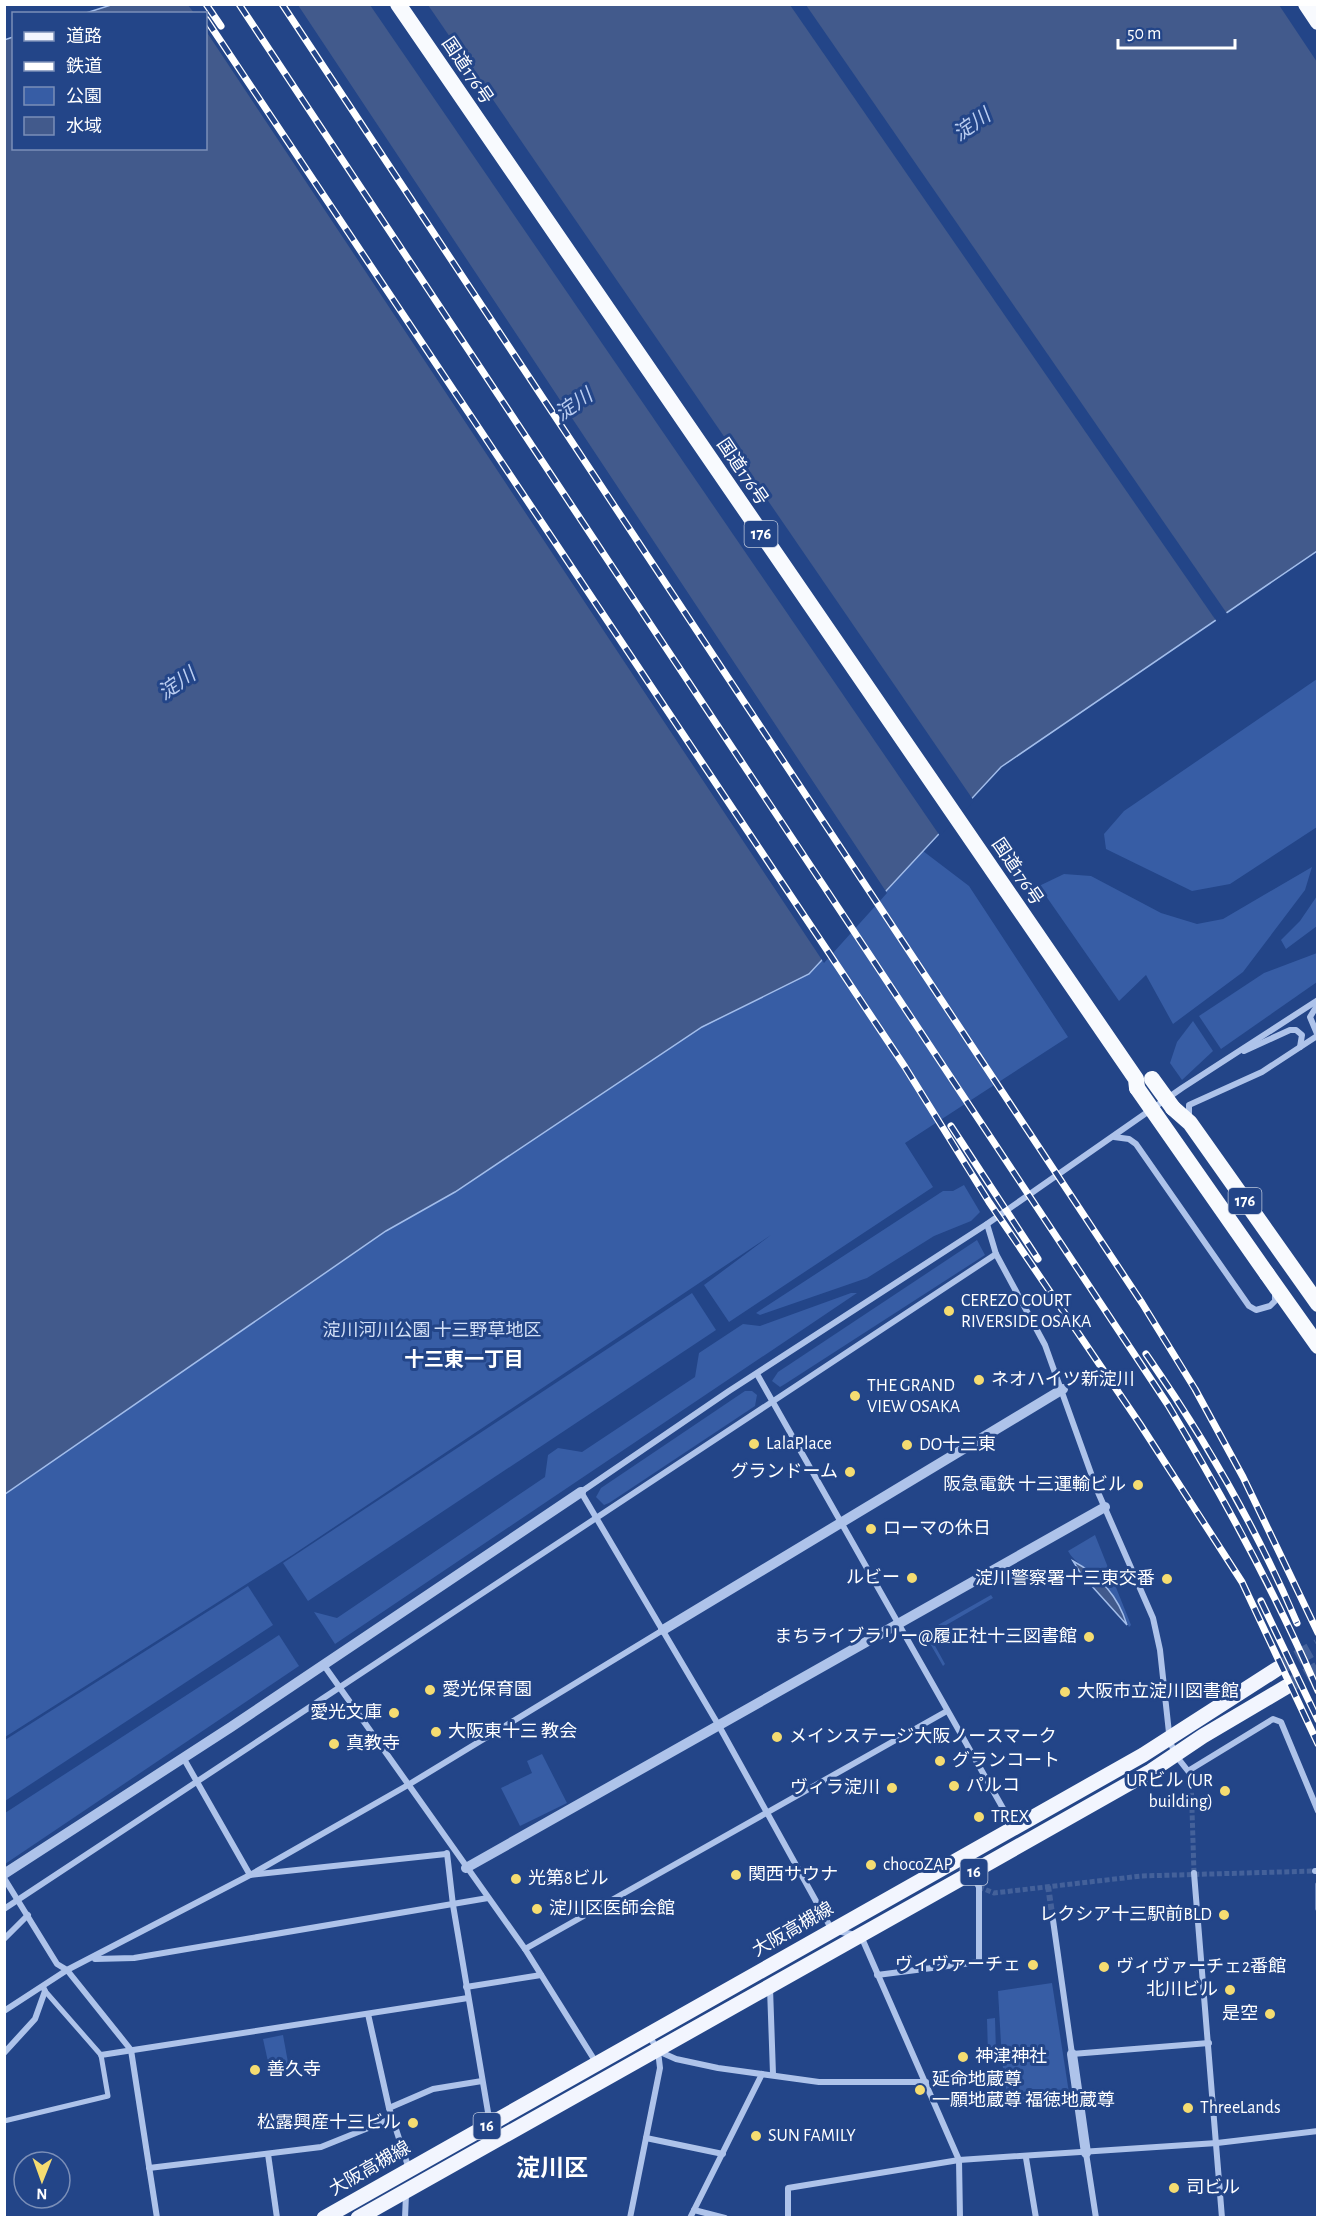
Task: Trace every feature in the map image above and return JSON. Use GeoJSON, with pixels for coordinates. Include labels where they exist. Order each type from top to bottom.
{"type":"FeatureCollection","features":[{"type":"Feature","properties":{"kind":"highway","name":"国道176号"},"geometry":{"type":"LineString","coordinates":[[398,4],[1124,1063],[1142,1082],[1190,1123],[1316,1298]]}},
{"type":"Feature","properties":{"kind":"highway"},"geometry":{"type":"LineString","coordinates":[[1306,4],[1317,22]]}},
{"type":"Feature","properties":{"kind":"highway","name":"国道176号"},"geometry":{"type":"LineString","coordinates":[[1142,1082],[1271,1280],[1317,1346]]}},
{"type":"Feature","properties":{"kind":"main road","name":"大阪高槻線"},"geometry":{"type":"LineString","coordinates":[[324,2217],[650,2035],[1170,1738],[1277,1669]]}},
{"type":"Feature","properties":{"kind":"main road","name":"大阪高槻線"},"geometry":{"type":"LineString","coordinates":[[358,2217],[607,2080],[861,1936],[975,1880],[1286,1687]]}},
{"type":"Feature","properties":{"kind":"street"},"geometry":{"type":"LineString","coordinates":[[157,2217],[131,2049],[67,1970],[57,1964],[4,1876],[184,1759],[757,1374],[987,1224],[1224,1060],[1317,1000]]}},
{"type":"Feature","properties":{"kind":"street"},"geometry":{"type":"LineString","coordinates":[[1190,1123],[1190,1105],[1262,1072],[1317,1036],[1310,1017],[1317,1004]]}},
{"type":"Feature","properties":{"kind":"street"},"geometry":{"type":"LineString","coordinates":[[1224,1060],[1290,1030],[1296,1030],[1302,1035],[1300,1047]]}},
{"type":"Feature","properties":{"kind":"street"},"geometry":{"type":"LineString","coordinates":[[1114,1137],[1129,1139],[1136,1144],[1249,1306],[1256,1310],[1270,1306],[1275,1301],[1271,1280]]}},
{"type":"Feature","properties":{"kind":"street"},"geometry":{"type":"LineString","coordinates":[[987,1224],[996,1254],[1045,1345],[1105,1507],[1153,1618],[1160,1650],[1170,1738],[1175,1754],[1188,1771],[1274,1719],[1281,1722],[1317,1811]]}},
{"type":"Feature","properties":{"kind":"street"},"geometry":{"type":"LineString","coordinates":[[4,1910],[342,1689],[771,1401],[996,1254]]}},
{"type":"Feature","properties":{"kind":"street"},"geometry":{"type":"LineString","coordinates":[[757,1374],[1014,1827]]}},
{"type":"Feature","properties":{"kind":"street"},"geometry":{"type":"LineString","coordinates":[[4,2011],[44,1989],[67,1970],[250,1875],[408,1785],[1063,1389]]}},
{"type":"Feature","properties":{"kind":"street"},"geometry":{"type":"LineString","coordinates":[[581,1492],[598,1517],[719,1726],[832,1930],[861,1936],[959,2160],[960,2217]]}},
{"type":"Feature","properties":{"kind":"street"},"geometry":{"type":"LineString","coordinates":[[466,1868],[1105,1507]]}},
{"type":"Feature","properties":{"kind":"street"},"geometry":{"type":"LineString","coordinates":[[323,1664],[408,1785],[449,1852],[466,1868],[525,1949],[607,2080]]}},
{"type":"Feature","properties":{"kind":"street"},"geometry":{"type":"LineString","coordinates":[[525,1949],[947,1711]]}},
{"type":"Feature","properties":{"kind":"street"},"geometry":{"type":"LineString","coordinates":[[184,1759],[250,1875]]}},
{"type":"Feature","properties":{"kind":"street"},"geometry":{"type":"LineString","coordinates":[[250,1875],[449,1852]]}},
{"type":"Feature","properties":{"kind":"street"},"geometry":{"type":"LineString","coordinates":[[449,1852],[453,1905],[490,2124]]}},
{"type":"Feature","properties":{"kind":"street"},"geometry":{"type":"LineString","coordinates":[[1194,1873],[1222,2217]]}},
{"type":"Feature","properties":{"kind":"street"},"geometry":{"type":"LineString","coordinates":[[877,1975],[979,1962],[975,1880]]}},
{"type":"Feature","properties":{"kind":"street"},"geometry":{"type":"LineString","coordinates":[[1317,1884],[1317,1909]]}},
{"type":"Feature","properties":{"kind":"street"},"geometry":{"type":"LineString","coordinates":[[92,1959],[134,1958],[488,1898]]}},
{"type":"Feature","properties":{"kind":"street"},"geometry":{"type":"LineString","coordinates":[[4,1939],[28,1915]]}},
{"type":"Feature","properties":{"kind":"street"},"geometry":{"type":"LineString","coordinates":[[1053,1920],[1096,2217]]}},
{"type":"Feature","properties":{"kind":"street"},"geometry":{"type":"LineString","coordinates":[[466,1987],[541,1975]]}},
{"type":"Feature","properties":{"kind":"street"},"geometry":{"type":"LineString","coordinates":[[770,1988],[773,2074]]}},
{"type":"Feature","properties":{"kind":"street"},"geometry":{"type":"LineString","coordinates":[[4,2053],[35,2019],[44,1989]]}},
{"type":"Feature","properties":{"kind":"street"},"geometry":{"type":"LineString","coordinates":[[4,2121],[108,2096],[101,2055],[44,1989]]}},
{"type":"Feature","properties":{"kind":"street"},"geometry":{"type":"LineString","coordinates":[[101,2055],[468,1998]]}},
{"type":"Feature","properties":{"kind":"street"},"geometry":{"type":"LineString","coordinates":[[368,2014],[389,2108],[409,2169]]}},
{"type":"Feature","properties":{"kind":"street"},"geometry":{"type":"LineString","coordinates":[[630,2217],[660,2068],[658,2051],[650,2035]]}},
{"type":"Feature","properties":{"kind":"street"},"geometry":{"type":"LineString","coordinates":[[1072,2054],[1209,2043]]}},
{"type":"Feature","properties":{"kind":"street"},"geometry":{"type":"LineString","coordinates":[[658,2051],[676,2059],[762,2074],[833,2083],[926,2082]]}},
{"type":"Feature","properties":{"kind":"street"},"geometry":{"type":"LineString","coordinates":[[690,2217],[762,2074]]}},
{"type":"Feature","properties":{"kind":"street"},"geometry":{"type":"LineString","coordinates":[[389,2108],[433,2090],[482,2081]]}},
{"type":"Feature","properties":{"kind":"street"},"geometry":{"type":"LineString","coordinates":[[149,2168],[321,2146],[393,2118]]}},
{"type":"Feature","properties":{"kind":"street"},"geometry":{"type":"LineString","coordinates":[[788,2217],[788,2188],[959,2160],[1026,2158],[1217,2143],[1317,2131]]}},
{"type":"Feature","properties":{"kind":"street"},"geometry":{"type":"LineString","coordinates":[[646,2138],[723,2154]]}},
{"type":"Feature","properties":{"kind":"street"},"geometry":{"type":"LineString","coordinates":[[268,2154],[277,2217]]}},
{"type":"Feature","properties":{"kind":"street"},"geometry":{"type":"LineString","coordinates":[[1026,2158],[1036,2217]]}},
{"type":"Feature","properties":{"kind":"street"},"geometry":{"type":"LineString","coordinates":[[405,2217],[406,2190]]}},
{"type":"Feature","properties":{"kind":"street"},"geometry":{"type":"LineString","coordinates":[[694,2210],[725,2217]]}},
{"type":"Feature","properties":{"kind":"green space"},"geometry":{"type":"Polygon","coordinates":[[[1317,679],[1317,827],[1230,884],[1192,891],[1106,849],[1104,834],[1124,811],[1317,679]]]}},
{"type":"Feature","properties":{"kind":"green space","name":"淀川河川公園 十三野草地区"},"geometry":{"type":"Polygon","coordinates":[[[923,851],[969,886],[1068,1037],[905,1143],[933,1187],[729,1322],[704,1285],[771,1235],[294,1554],[5,1737],[5,1494],[386,1231],[455,1192],[702,1027],[809,974],[923,851]]]}},
{"type":"Feature","properties":{"kind":"green space"},"geometry":{"type":"Polygon","coordinates":[[[1312,867],[1305,890],[1243,972],[1173,1024],[1146,975],[1119,1001],[1039,886],[1064,874],[1091,876],[1161,913],[1197,924],[1223,919],[1312,867]]]}},
{"type":"Feature","properties":{"kind":"green space"},"geometry":{"type":"Polygon","coordinates":[[[1317,896],[1317,926],[1286,949],[1281,940],[1300,921],[1317,896]]]}},
{"type":"Feature","properties":{"kind":"green space"},"geometry":{"type":"Polygon","coordinates":[[[1317,953],[1317,982],[1221,1049],[1199,1016],[1264,973],[1317,953]]]}},
{"type":"Feature","properties":{"kind":"green space"},"geometry":{"type":"Polygon","coordinates":[[[1193,1021],[1213,1051],[1182,1080],[1170,1063],[1177,1042],[1193,1021]]]}},
{"type":"Feature","properties":{"kind":"green space"},"geometry":{"type":"Polygon","coordinates":[[[964,1185],[980,1212],[971,1221],[934,1236],[867,1278],[760,1315],[756,1313],[943,1191],[953,1191],[964,1185]]]}},
{"type":"Feature","properties":{"kind":"green space"},"geometry":{"type":"Polygon","coordinates":[[[977,1240],[985,1255],[780,1387],[772,1381],[778,1372],[977,1240]]]}},
{"type":"Feature","properties":{"kind":"green space"},"geometry":{"type":"Polygon","coordinates":[[[692,1293],[716,1330],[308,1601],[283,1563],[692,1293]]]}},
{"type":"Feature","properties":{"kind":"green space"},"geometry":{"type":"Polygon","coordinates":[[[851,1293],[857,1293],[335,1644],[314,1612],[337,1618],[545,1477],[548,1455],[558,1448],[582,1452],[695,1377],[699,1353],[743,1324],[760,1326],[851,1293]]]}},
{"type":"Feature","properties":{"kind":"green space"},"geometry":{"type":"Polygon","coordinates":[[[745,1391],[752,1391],[757,1395],[755,1406],[609,1503],[604,1505],[596,1497],[601,1488],[745,1391]]]}},
{"type":"Feature","properties":{"kind":"green space"},"geometry":{"type":"Polygon","coordinates":[[[1095,1535],[1131,1625],[1129,1627],[1109,1590],[1068,1551],[1095,1535]]]}},
{"type":"Feature","properties":{"kind":"green space"},"geometry":{"type":"Polygon","coordinates":[[[248,1586],[273,1625],[5,1801],[5,1740],[248,1586]]]}},
{"type":"Feature","properties":{"kind":"green space"},"geometry":{"type":"Polygon","coordinates":[[[991,1595],[993,1598],[929,1635],[945,1664],[943,1666],[924,1633],[991,1595]]]}},
{"type":"Feature","properties":{"kind":"green space"},"geometry":{"type":"Polygon","coordinates":[[[279,1635],[299,1666],[5,1864],[5,1813],[279,1635]]]}},
{"type":"Feature","properties":{"kind":"green space"},"geometry":{"type":"Polygon","coordinates":[[[542,1754],[567,1803],[520,1826],[501,1788],[532,1773],[527,1761],[542,1754]]]}},
{"type":"Feature","properties":{"kind":"green space"},"geometry":{"type":"Polygon","coordinates":[[[1052,1983],[1069,2093],[1008,2102],[1002,2061],[998,1991],[1052,1983]]]}},
{"type":"Feature","properties":{"kind":"green space"},"geometry":{"type":"Polygon","coordinates":[[[995,2018],[996,2053],[988,2053],[987,2019],[995,2018]]]}},
{"type":"Feature","properties":{"kind":"green space"},"geometry":{"type":"Polygon","coordinates":[[[283,2035],[289,2068],[270,2071],[263,2039],[283,2035]]]}},
{"type":"Feature","properties":{"kind":"water","name":"淀川"},"geometry":{"type":"Polygon","coordinates":[[[114,4],[1318,5],[1317,551],[1001,767],[809,974],[702,1027],[455,1192],[386,1231],[5,1494],[4,40],[12,37],[12,150],[207,150],[207,12],[89,12],[114,4]]]}},
{"type":"Feature","properties":{"kind":"water"},"geometry":{"type":"Polygon","coordinates":[[[1073,1561],[1106,1587],[1123,1614],[1127,1625],[1081,1574],[1073,1561]]]}},
{"type":"Feature","properties":{"kind":"pier"},"geometry":{"type":"Polygon","coordinates":[[[188,5],[298,5],[887,893],[824,963],[207,33],[207,12],[193,12],[188,5]]]}},
{"type":"Feature","properties":{"kind":"pier"},"geometry":{"type":"Polygon","coordinates":[[[370,5],[428,5],[974,801],[940,836],[370,5]]]}},
{"type":"Feature","properties":{"kind":"pier"},"geometry":{"type":"Polygon","coordinates":[[[790,5],[806,5],[1228,615],[1217,622],[790,5]]]}},
{"type":"Feature","properties":{"kind":"pier"},"geometry":{"type":"Polygon","coordinates":[[[1279,5],[1317,5],[1317,62],[1279,5]]]}},
{"type":"Feature","properties":{"kind":"tunnel"},"geometry":{"type":"LineString","coordinates":[[1277,1669],[1318,1646]]}},
{"type":"Feature","properties":{"kind":"tunnel"},"geometry":{"type":"LineString","coordinates":[[1286,1687],[1318,1669]]}},
{"type":"Feature","properties":{"kind":"tunnel"},"geometry":{"type":"LineString","coordinates":[[1188,1771],[1191,1778],[1194,1873]]}},
{"type":"Feature","properties":{"kind":"tunnel"},"geometry":{"type":"LineString","coordinates":[[979,1887],[994,1893],[1141,1876],[1315,1871]]}},
{"type":"Feature","properties":{"kind":"tunnel"},"geometry":{"type":"LineString","coordinates":[[1048,1886],[1053,1920]]}},
{"type":"Feature","properties":{"kind":"railway"},"geometry":{"type":"LineString","coordinates":[[206,4],[221,26]]}},
{"type":"Feature","properties":{"kind":"railway"},"geometry":{"type":"LineString","coordinates":[[239,4],[1168,1405],[1248,1546],[1318,1691]]}},
{"type":"Feature","properties":{"kind":"railway"},"geometry":{"type":"LineString","coordinates":[[282,4],[1142,1303],[1195,1389],[1243,1477],[1318,1633]]}},
{"type":"Feature","properties":{"kind":"railway"},"geometry":{"type":"LineString","coordinates":[[207,20],[905,1067],[989,1202],[1140,1424],[1242,1582],[1318,1744]]}},
{"type":"Feature","properties":{"kind":"railway"},"geometry":{"type":"LineString","coordinates":[[951,1126],[1038,1259]]}},
{"type":"Feature","properties":{"kind":"railway"},"geometry":{"type":"LineString","coordinates":[[1146,1354],[1229,1485],[1265,1553],[1297,1623]]}},
{"type":"Feature","properties":{"kind":"railway"},"geometry":{"type":"LineString","coordinates":[[1261,1601],[1318,1720]]}},
{"type":"Feature","properties":{"kind":"place","name":"CEREZO COURT RIVERSIDE OSAKA"},"geometry":{"type":"Point","coordinates":[949,1311]}},
{"type":"Feature","properties":{"kind":"place","name":"ネオハイツ新淀川"},"geometry":{"type":"Point","coordinates":[979,1380]}},
{"type":"Feature","properties":{"kind":"place","name":"THE GRAND VIEW OSAKA"},"geometry":{"type":"Point","coordinates":[855,1396]}},
{"type":"Feature","properties":{"kind":"place","name":"LalaPlace"},"geometry":{"type":"Point","coordinates":[754,1444]}},
{"type":"Feature","properties":{"kind":"place","name":"DO十三東"},"geometry":{"type":"Point","coordinates":[907,1445]}},
{"type":"Feature","properties":{"kind":"place","name":"グランドーム"},"geometry":{"type":"Point","coordinates":[850,1472]}},
{"type":"Feature","properties":{"kind":"place","name":"阪急電鉄 十三運輸ビル"},"geometry":{"type":"Point","coordinates":[1138,1485]}},
{"type":"Feature","properties":{"kind":"place","name":"ローマの休日"},"geometry":{"type":"Point","coordinates":[871,1529]}},
{"type":"Feature","properties":{"kind":"place","name":"ルビー"},"geometry":{"type":"Point","coordinates":[912,1578]}},
{"type":"Feature","properties":{"kind":"place","name":"淀川警察署十三東交番"},"geometry":{"type":"Point","coordinates":[1167,1579]}},
{"type":"Feature","properties":{"kind":"place","name":"まちライブラリー@履正社十三図書館"},"geometry":{"type":"Point","coordinates":[1089,1637]}},
{"type":"Feature","properties":{"kind":"place","name":"愛光保育園"},"geometry":{"type":"Point","coordinates":[430,1690]}},
{"type":"Feature","properties":{"kind":"place","name":"大阪市立淀川図書館"},"geometry":{"type":"Point","coordinates":[1065,1692]}},
{"type":"Feature","properties":{"kind":"place","name":"愛光文庫"},"geometry":{"type":"Point","coordinates":[394,1713]}},
{"type":"Feature","properties":{"kind":"place","name":"大阪東十三 教会"},"geometry":{"type":"Point","coordinates":[436,1732]}},
{"type":"Feature","properties":{"kind":"place","name":"メインステージ大阪ノースマーク"},"geometry":{"type":"Point","coordinates":[777,1737]}},
{"type":"Feature","properties":{"kind":"place","name":"真教寺"},"geometry":{"type":"Point","coordinates":[334,1744]}},
{"type":"Feature","properties":{"kind":"place","name":"グランコート"},"geometry":{"type":"Point","coordinates":[940,1761]}},
{"type":"Feature","properties":{"kind":"place","name":"パルコ"},"geometry":{"type":"Point","coordinates":[954,1786]}},
{"type":"Feature","properties":{"kind":"place","name":"ヴィラ淀川"},"geometry":{"type":"Point","coordinates":[892,1788]}},
{"type":"Feature","properties":{"kind":"place","name":"URビル (UR building)"},"geometry":{"type":"Point","coordinates":[1225,1791]}},
{"type":"Feature","properties":{"kind":"place","name":"TREX"},"geometry":{"type":"Point","coordinates":[979,1817]}},
{"type":"Feature","properties":{"kind":"place","name":"chocoZAP"},"geometry":{"type":"Point","coordinates":[871,1865]}},
{"type":"Feature","properties":{"kind":"place","name":"関西サウナ"},"geometry":{"type":"Point","coordinates":[736,1875]}},
{"type":"Feature","properties":{"kind":"place","name":"光第8ビル"},"geometry":{"type":"Point","coordinates":[516,1879]}},
{"type":"Feature","properties":{"kind":"place","name":"淀川区医師会館"},"geometry":{"type":"Point","coordinates":[537,1909]}},
{"type":"Feature","properties":{"kind":"place","name":"レクシア十三駅前BLD"},"geometry":{"type":"Point","coordinates":[1224,1915]}},
{"type":"Feature","properties":{"kind":"place","name":"ヴィヴァーチェ"},"geometry":{"type":"Point","coordinates":[1033,1965]}},
{"type":"Feature","properties":{"kind":"place","name":"ヴィヴァーチェ2番館"},"geometry":{"type":"Point","coordinates":[1104,1967]}},
{"type":"Feature","properties":{"kind":"place","name":"北川ビル"},"geometry":{"type":"Point","coordinates":[1230,1990]}},
{"type":"Feature","properties":{"kind":"place","name":"是空"},"geometry":{"type":"Point","coordinates":[1270,2014]}},
{"type":"Feature","properties":{"kind":"place","name":"神津神社"},"geometry":{"type":"Point","coordinates":[963,2057]}},
{"type":"Feature","properties":{"kind":"place","name":"善久寺"},"geometry":{"type":"Point","coordinates":[255,2070]}},
{"type":"Feature","properties":{"kind":"place","name":"延命地蔵尊 一願地蔵尊 福徳地蔵尊"},"geometry":{"type":"Point","coordinates":[920,2090]}},
{"type":"Feature","properties":{"kind":"place","name":"ThreeLands"},"geometry":{"type":"Point","coordinates":[1188,2108]}},
{"type":"Feature","properties":{"kind":"place","name":"松露興産十三ビル"},"geometry":{"type":"Point","coordinates":[413,2123]}},
{"type":"Feature","properties":{"kind":"place","name":"SUN FAMILY"},"geometry":{"type":"Point","coordinates":[756,2136]}},
{"type":"Feature","properties":{"kind":"place","name":"司ビル"},"geometry":{"type":"Point","coordinates":[1174,2188]}},
{"type":"Feature","properties":{"kind":"district","name":"十三東一丁目"},"geometry":{"type":"Point","coordinates":[464,1360]}},
{"type":"Feature","properties":{"kind":"district","name":"淀川区"},"geometry":{"type":"Point","coordinates":[552,2169]}}]}
